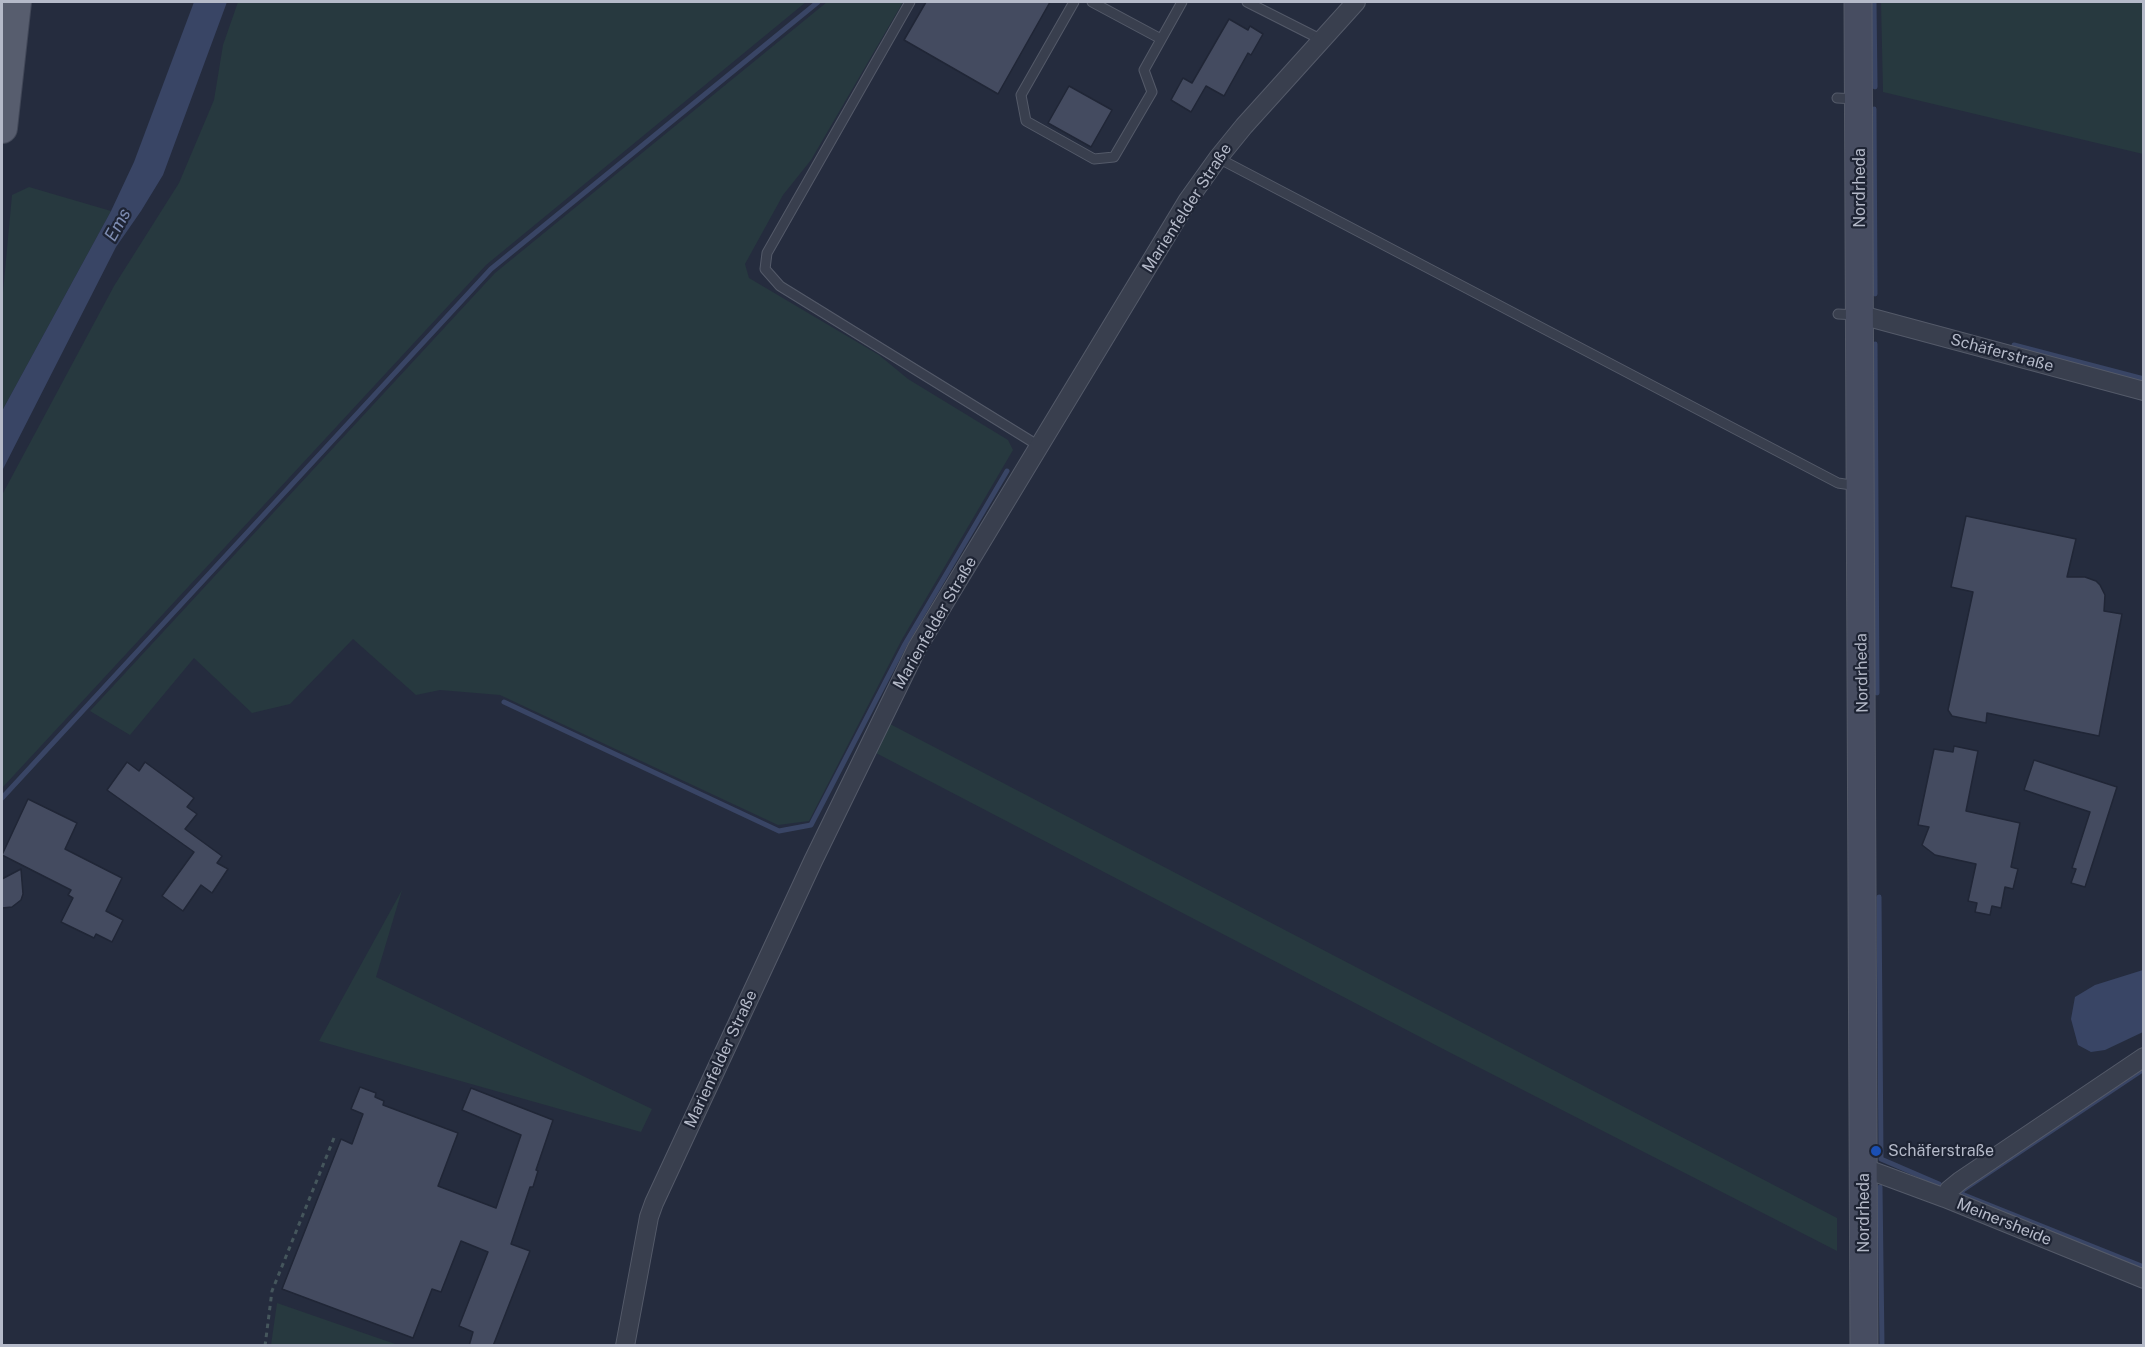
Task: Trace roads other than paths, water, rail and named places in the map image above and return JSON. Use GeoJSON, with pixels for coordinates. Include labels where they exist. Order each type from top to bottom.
{"type":"FeatureCollection","features":[{"type":"Feature","properties":{"kind":"main road"},"geometry":{"type":"LineString","coordinates":[[2,128],[16,2]]}},
{"type":"Feature","properties":{"kind":"main road","name":"Nordrheda"},"geometry":{"type":"LineString","coordinates":[[1858,2],[1848,99],[1849,314],[1859,486],[1864,1346]]}},
{"type":"Feature","properties":{"kind":"street","name":"Marienfelder Straße"},"geometry":{"type":"LineString","coordinates":[[625,1346],[649,1217],[654,1203],[813,861],[917,648],[1188,200],[1244,126],[1356,2]]}},
{"type":"Feature","properties":{"kind":"street","name":"Schäferstraße"},"geometry":{"type":"LineString","coordinates":[[1849,314],[2144,391]]}},
{"type":"Feature","properties":{"kind":"street"},"geometry":{"type":"LineString","coordinates":[[1945,1198],[1949,1190],[1960,1181],[2144,1057]]}},
{"type":"Feature","properties":{"kind":"street","name":"Meinersheide"},"geometry":{"type":"LineString","coordinates":[[1864,1168],[1945,1198],[2144,1279]]}},
{"type":"Feature","properties":{"kind":"lane"},"geometry":{"type":"LineString","coordinates":[[910,2],[767,253],[765,269],[780,286],[1040,446]]}},
{"type":"Feature","properties":{"kind":"lane"},"geometry":{"type":"LineString","coordinates":[[1074,2],[1021,95],[1026,121],[1094,159],[1114,157],[1152,92],[1144,70],[1182,2]]}},
{"type":"Feature","properties":{"kind":"lane"},"geometry":{"type":"LineString","coordinates":[[1092,2],[1161,39]]}},
{"type":"Feature","properties":{"kind":"lane"},"geometry":{"type":"LineString","coordinates":[[1247,2],[1322,40]]}},
{"type":"Feature","properties":{"kind":"lane"},"geometry":{"type":"LineString","coordinates":[[1218,158],[1838,483],[1859,486]]}},
{"type":"Feature","properties":{"kind":"water","name":"Ems"},"geometry":{"type":"Polygon","coordinates":[[[194,2],[227,2],[163,175],[116,247],[2,471],[2,411],[111,211],[134,162],[194,2]]]}},
{"type":"Feature","properties":{"kind":"water"},"geometry":{"type":"Polygon","coordinates":[[[2143,970],[2143,1032],[2105,1050],[2091,1052],[2078,1045],[2071,1019],[2075,997],[2095,985],[2143,970]]]}},
{"type":"Feature","properties":{"kind":"waterway"},"geometry":{"type":"LineString","coordinates":[[2,798],[491,269],[818,2]]}},
{"type":"Feature","properties":{"kind":"waterway"},"geometry":{"type":"LineString","coordinates":[[1874,2],[1875,87]]}},
{"type":"Feature","properties":{"kind":"waterway"},"geometry":{"type":"LineString","coordinates":[[1874,109],[1875,294]]}},
{"type":"Feature","properties":{"kind":"waterway"},"geometry":{"type":"LineString","coordinates":[[1875,344],[1877,693]]}},
{"type":"Feature","properties":{"kind":"waterway"},"geometry":{"type":"LineString","coordinates":[[2014,345],[2144,379]]}},
{"type":"Feature","properties":{"kind":"waterway"},"geometry":{"type":"LineString","coordinates":[[504,702],[779,831],[811,825],[905,644],[1007,471]]}},
{"type":"Feature","properties":{"kind":"waterway"},"geometry":{"type":"LineString","coordinates":[[1879,897],[1881,1159],[1939,1184]]}},
{"type":"Feature","properties":{"kind":"waterway"},"geometry":{"type":"LineString","coordinates":[[1961,1194],[1963,1190],[2144,1069]]}},
{"type":"Feature","properties":{"kind":"waterway"},"geometry":{"type":"LineString","coordinates":[[1880,1187],[1882,1346]]}},
{"type":"Feature","properties":{"kind":"waterway"},"geometry":{"type":"LineString","coordinates":[[1959,1193],[2144,1267]]}},
{"type":"Feature","properties":{"kind":"place","name":"Schäferstraße"},"geometry":{"type":"Point","coordinates":[1876,1151]}}]}
